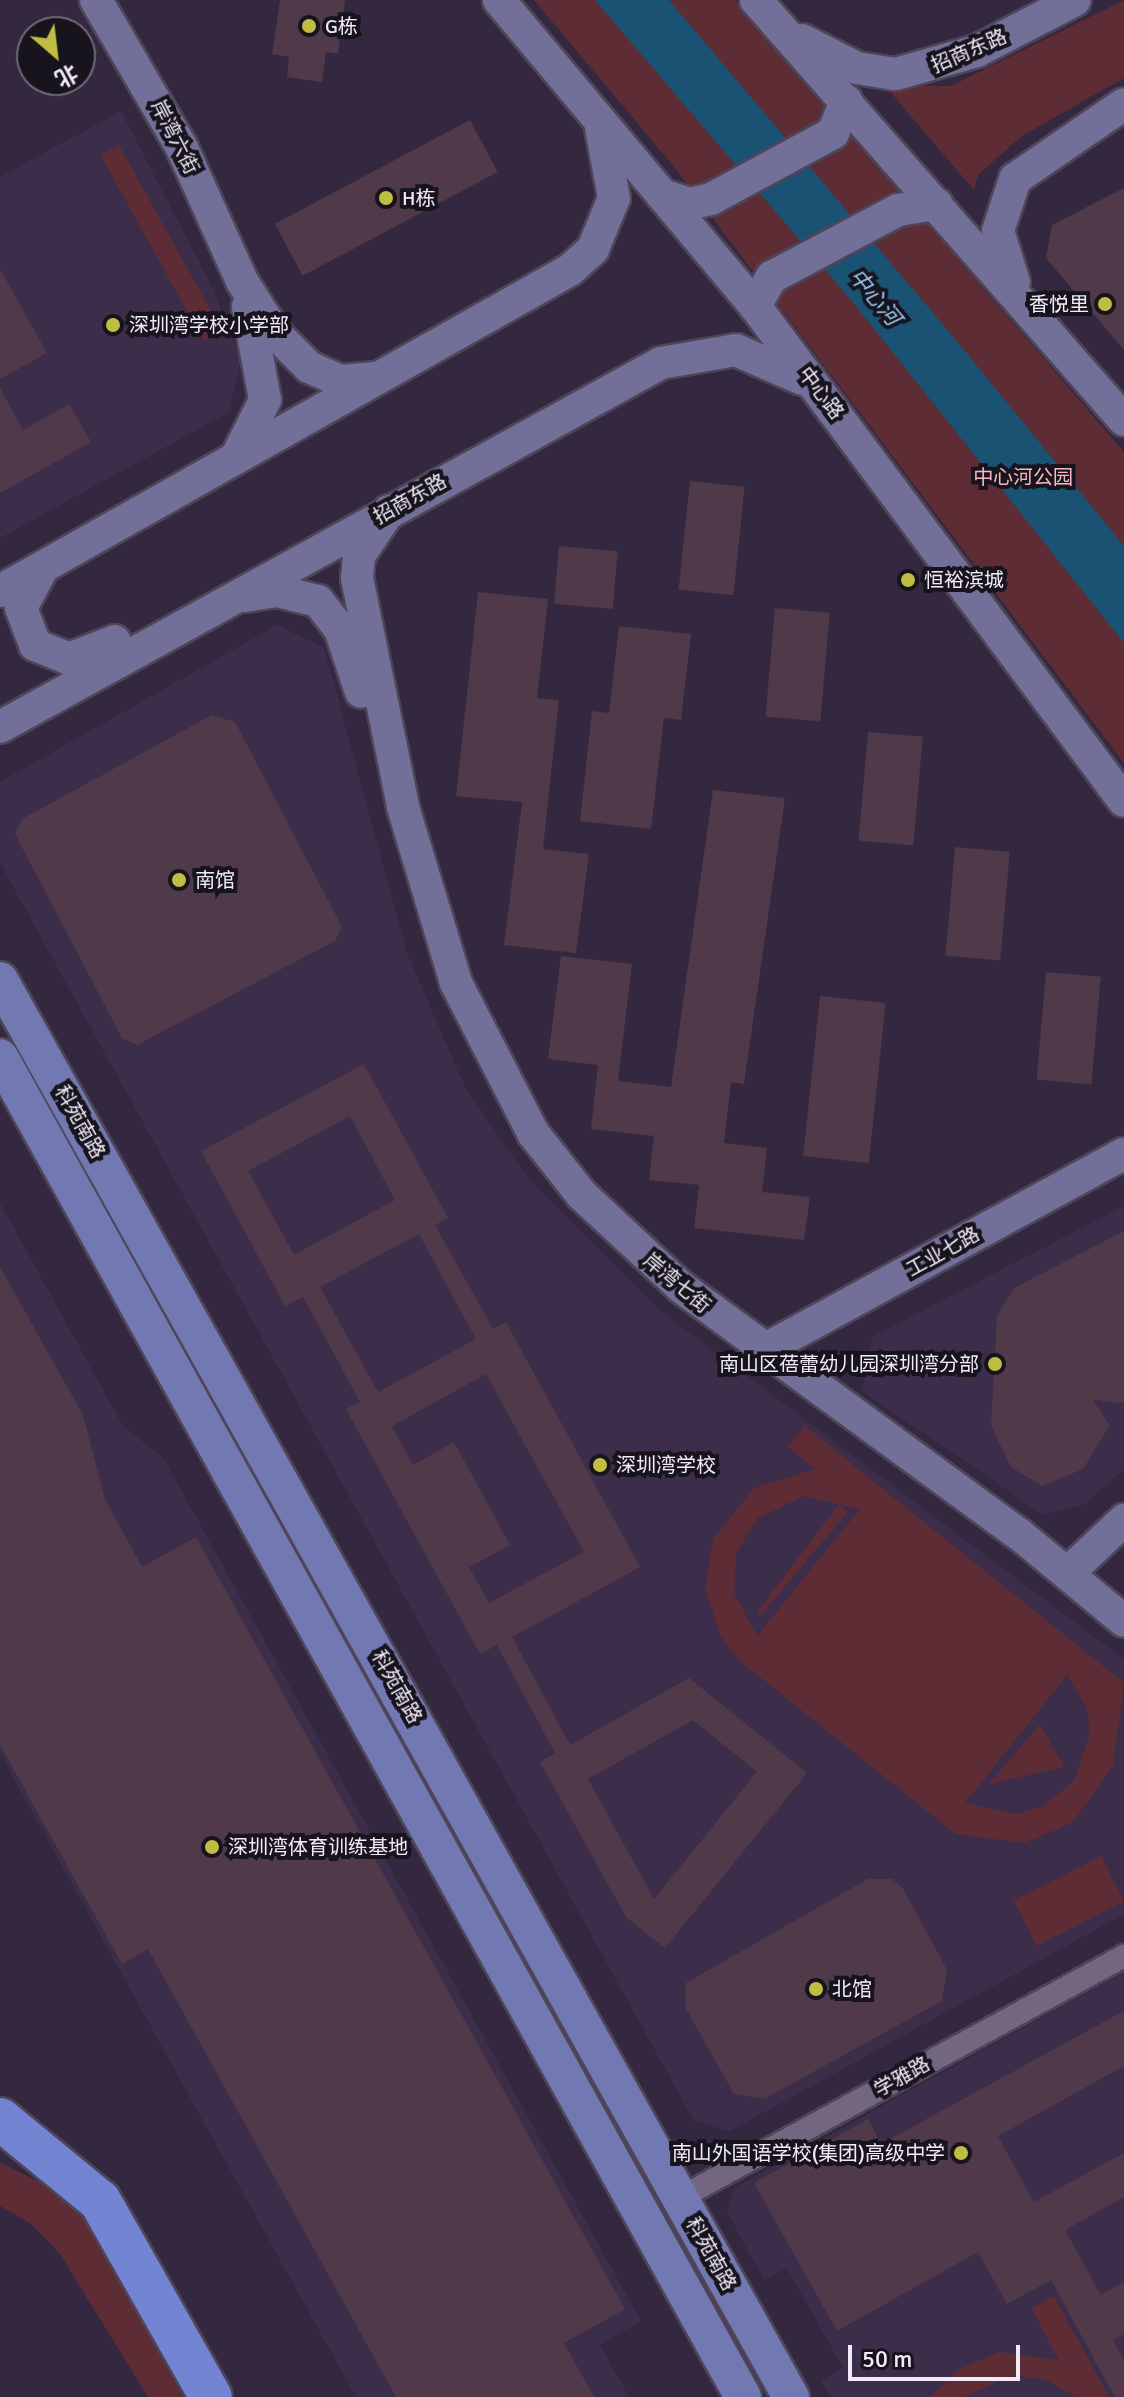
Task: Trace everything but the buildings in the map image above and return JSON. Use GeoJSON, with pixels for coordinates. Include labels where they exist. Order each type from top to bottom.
{"type":"FeatureCollection","features":[{"type":"Feature","properties":{"kind":"highway"},"geometry":{"type":"LineString","coordinates":[[0,2119],[100,2201],[211,2397]]}},
{"type":"Feature","properties":{"kind":"main road","name":"科苑南路"},"geometry":{"type":"LineString","coordinates":[[0,980],[791,2397]]}},
{"type":"Feature","properties":{"kind":"main road","name":"科苑南路"},"geometry":{"type":"LineString","coordinates":[[0,1057],[743,2397]]}},
{"type":"Feature","properties":{"kind":"street","name":"岸湾六街"},"geometry":{"type":"LineString","coordinates":[[96,0],[182,148],[242,281]]}},
{"type":"Feature","properties":{"kind":"street","name":"中心路"},"geometry":{"type":"LineString","coordinates":[[499,0],[755,306],[1124,801]]}},
{"type":"Feature","properties":{"kind":"street","name":"招商东路"},"geometry":{"type":"LineString","coordinates":[[765,10],[821,54],[896,74],[977,51],[1075,0]]}},
{"type":"Feature","properties":{"kind":"street"},"geometry":{"type":"LineString","coordinates":[[765,10],[1038,318],[1124,420]]}},
{"type":"Feature","properties":{"kind":"street"},"geometry":{"type":"LineString","coordinates":[[662,195],[689,204],[711,199],[833,133],[846,101]]}},
{"type":"Feature","properties":{"kind":"street"},"geometry":{"type":"LineString","coordinates":[[1038,318],[1003,255],[1003,205],[1030,164],[1124,104]]}},
{"type":"Feature","properties":{"kind":"street"},"geometry":{"type":"LineString","coordinates":[[0,591],[544,286],[593,249],[614,198],[596,114]]}},
{"type":"Feature","properties":{"kind":"street"},"geometry":{"type":"LineString","coordinates":[[755,306],[772,277],[898,210],[937,204]]}},
{"type":"Feature","properties":{"kind":"street"},"geometry":{"type":"LineString","coordinates":[[242,281],[275,333],[309,367],[340,381],[381,378]]}},
{"type":"Feature","properties":{"kind":"street"},"geometry":{"type":"LineString","coordinates":[[236,456],[265,400],[242,281]]}},
{"type":"Feature","properties":{"kind":"street","name":"招商东路"},"geometry":{"type":"LineString","coordinates":[[1,726],[613,387],[689,354],[736,350],[772,360],[828,401]]}},
{"type":"Feature","properties":{"kind":"street"},"geometry":{"type":"LineString","coordinates":[[389,511],[359,556],[357,578],[403,807]]}},
{"type":"Feature","properties":{"kind":"street"},"geometry":{"type":"LineString","coordinates":[[45,565],[24,595],[22,621],[35,645],[56,658],[81,658],[156,619],[277,591],[302,594],[328,609],[403,807]]}},
{"type":"Feature","properties":{"kind":"street","name":"岸湾七街"},"geometry":{"type":"LineString","coordinates":[[403,807],[456,983],[533,1133],[610,1224],[762,1351],[1069,1572],[1124,1621]]}},
{"type":"Feature","properties":{"kind":"street","name":"工业七路"},"geometry":{"type":"LineString","coordinates":[[762,1351],[1124,1154]]}},
{"type":"Feature","properties":{"kind":"street"},"geometry":{"type":"LineString","coordinates":[[1069,1572],[1124,1520]]}},
{"type":"Feature","properties":{"kind":"street","name":"学雅路"},"geometry":{"type":"LineString","coordinates":[[680,2198],[1124,1956]]}},
{"type":"Feature","properties":{"kind":"shaded area","name":"深圳湾学校小学部"},"geometry":{"type":"Polygon","coordinates":[[[121,111],[213,289],[241,360],[229,412],[0,538],[0,177],[121,111]]]}},
{"type":"Feature","properties":{"kind":"shaded area","name":"深圳湾学校"},"geometry":{"type":"Polygon","coordinates":[[[277,625],[324,648],[407,953],[465,1087],[524,1173],[659,1310],[1124,1659],[1124,1914],[730,2131],[694,2121],[0,863],[0,782],[277,625]]]}},
{"type":"Feature","properties":{"kind":"shaded area","name":"深圳湾体育训练基地"},"geometry":{"type":"Polygon","coordinates":[[[0,1203],[123,1426],[164,1459],[641,2321],[600,2345],[629,2397],[356,2397],[0,1754],[0,1203]]]}},
{"type":"Feature","properties":{"kind":"shaded area","name":"南山区蓓蕾幼儿园深圳湾分部"},"geometry":{"type":"Polygon","coordinates":[[[1124,1206],[1124,1469],[1084,1505],[1043,1515],[862,1391],[872,1337],[1124,1206]]]}},
{"type":"Feature","properties":{"kind":"shaded area","name":"南山外国语学校(集团)高级中学"},"geometry":{"type":"Polygon","coordinates":[[[1124,1972],[1124,2397],[830,2397],[821,2381],[843,2368],[787,2268],[764,2280],[727,2212],[734,2188],[1124,1972]]]}},
{"type":"Feature","properties":{"kind":"green space","name":"中心河公园"},"geometry":{"type":"Polygon","coordinates":[[[534,0],[735,0],[1124,452],[1124,763],[675,168],[534,0]]]}},
{"type":"Feature","properties":{"kind":"green space"},"geometry":{"type":"Polygon","coordinates":[[[1124,0],[1124,78],[1022,136],[978,175],[974,190],[885,86],[951,86],[1124,0]]]}},
{"type":"Feature","properties":{"kind":"green space"},"geometry":{"type":"Polygon","coordinates":[[[119,145],[222,330],[203,341],[101,155],[119,145]]]}},
{"type":"Feature","properties":{"kind":"green space"},"geometry":{"type":"Polygon","coordinates":[[[805,1426],[1124,1683],[1113,1766],[1072,1823],[1024,1843],[956,1834],[740,1661],[720,1635],[705,1588],[713,1539],[754,1488],[815,1469],[788,1447],[805,1426]],[[804,1496],[758,1518],[736,1553],[734,1593],[757,1636],[860,1509],[804,1496]],[[1067,1675],[965,1803],[1017,1814],[1043,1806],[1074,1781],[1090,1733],[1087,1708],[1067,1675]]]}},
{"type":"Feature","properties":{"kind":"green space"},"geometry":{"type":"Polygon","coordinates":[[[839,1504],[848,1512],[761,1615],[757,1612],[839,1504]]]}},
{"type":"Feature","properties":{"kind":"green space"},"geometry":{"type":"Polygon","coordinates":[[[1040,1724],[1064,1767],[989,1784],[1040,1724]]]}},
{"type":"Feature","properties":{"kind":"green space"},"geometry":{"type":"Polygon","coordinates":[[[1101,1856],[1124,1902],[1037,1946],[1014,1900],[1101,1856]]]}},
{"type":"Feature","properties":{"kind":"green space"},"geometry":{"type":"Polygon","coordinates":[[[0,2162],[59,2192],[92,2229],[183,2397],[148,2397],[60,2254],[30,2223],[0,2206],[0,2162]]]}},
{"type":"Feature","properties":{"kind":"green space"},"geometry":{"type":"Polygon","coordinates":[[[1054,2296],[1109,2397],[1076,2397],[1047,2380],[1014,2375],[963,2397],[930,2397],[961,2368],[1000,2352],[1059,2360],[1031,2308],[1054,2296]]]}},
{"type":"Feature","properties":{"kind":"water","name":"中心河"},"geometry":{"type":"Polygon","coordinates":[[[595,0],[669,0],[960,345],[1124,546],[1124,643],[856,306],[595,0]]]}},
{"type":"Feature","properties":{"kind":"place","name":"G栋"},"geometry":{"type":"Point","coordinates":[309,26]}},
{"type":"Feature","properties":{"kind":"place","name":"H栋"},"geometry":{"type":"Point","coordinates":[386,198]}},
{"type":"Feature","properties":{"kind":"place","name":"香悦里"},"geometry":{"type":"Point","coordinates":[1105,304]}},
{"type":"Feature","properties":{"kind":"place","name":"深圳湾学校小学部"},"geometry":{"type":"Point","coordinates":[113,325]}},
{"type":"Feature","properties":{"kind":"place","name":"恒裕滨城"},"geometry":{"type":"Point","coordinates":[908,580]}},
{"type":"Feature","properties":{"kind":"place","name":"南馆"},"geometry":{"type":"Point","coordinates":[179,880]}},
{"type":"Feature","properties":{"kind":"place","name":"南山区蓓蕾幼儿园深圳湾分部"},"geometry":{"type":"Point","coordinates":[995,1364]}},
{"type":"Feature","properties":{"kind":"place","name":"深圳湾学校"},"geometry":{"type":"Point","coordinates":[600,1465]}},
{"type":"Feature","properties":{"kind":"place","name":"深圳湾体育训练基地"},"geometry":{"type":"Point","coordinates":[212,1847]}},
{"type":"Feature","properties":{"kind":"place","name":"北馆"},"geometry":{"type":"Point","coordinates":[816,1989]}},
{"type":"Feature","properties":{"kind":"place","name":"南山外国语学校(集团)高级中学"},"geometry":{"type":"Point","coordinates":[961,2153]}}]}
